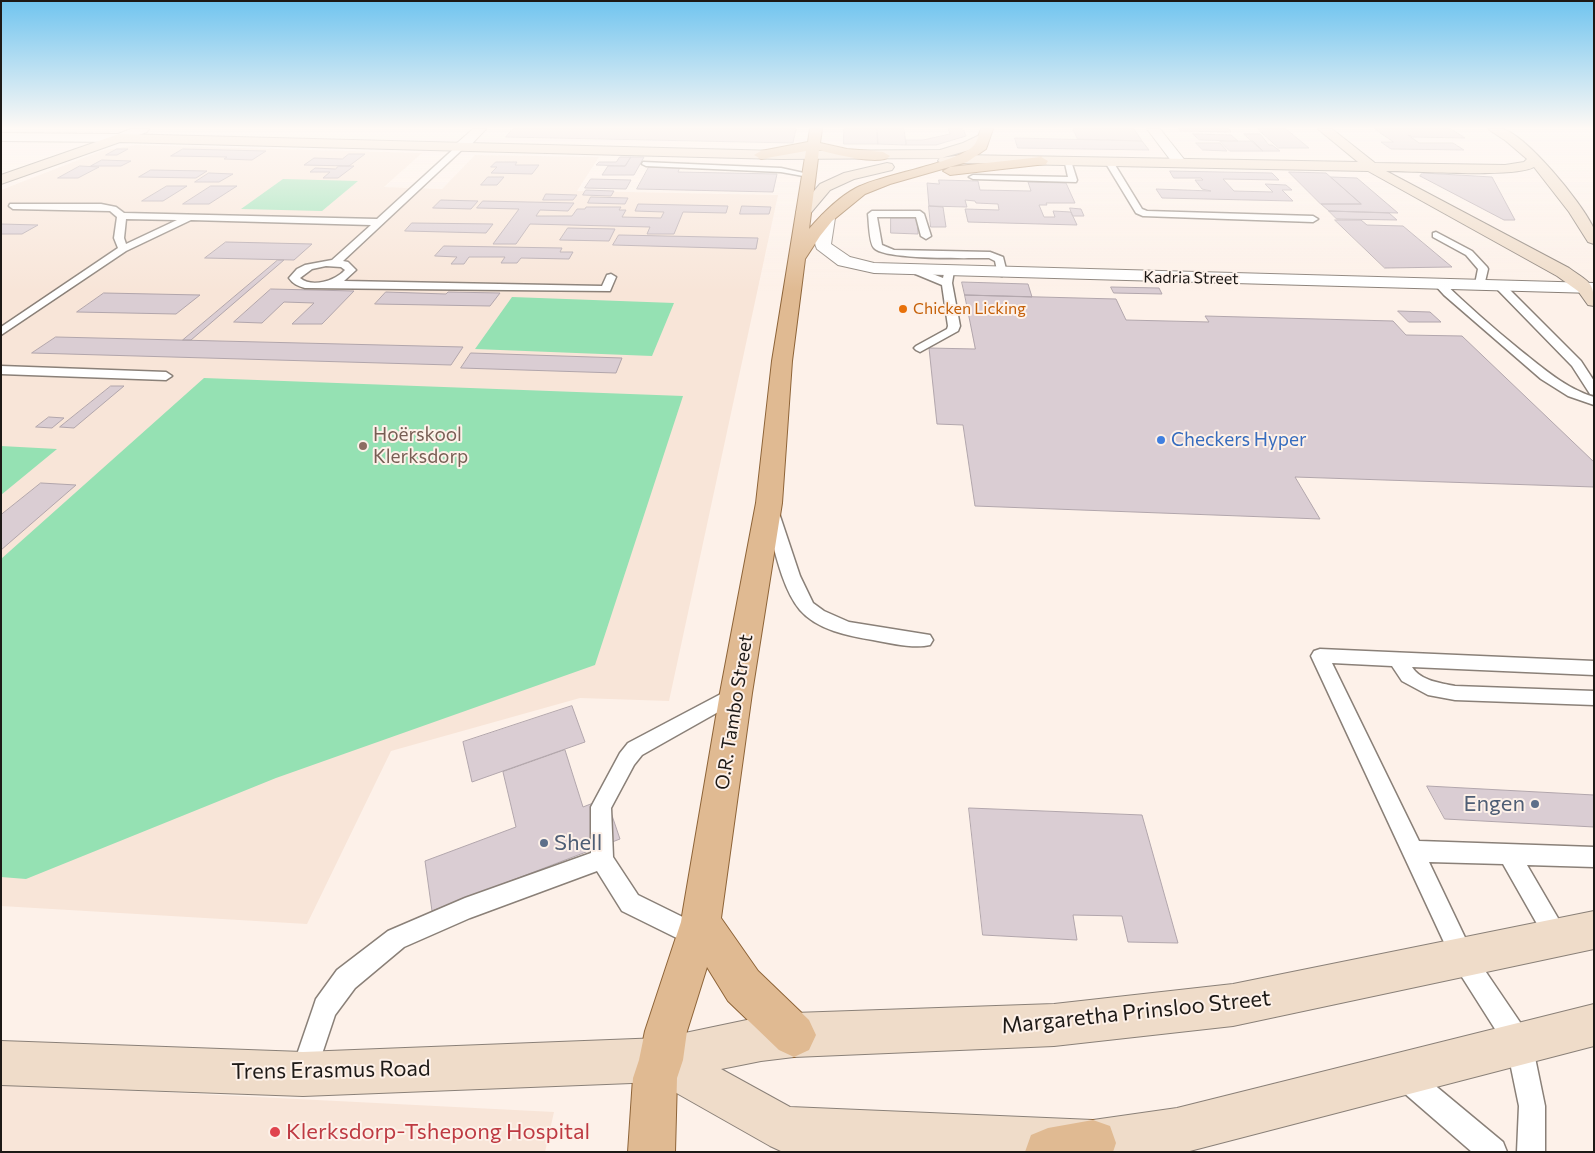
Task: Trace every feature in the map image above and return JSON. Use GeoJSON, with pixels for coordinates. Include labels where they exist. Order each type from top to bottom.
{"type":"FeatureCollection","features":[{"type":"Feature","properties":{"kind":"main road","name":"O.R. Tambo Street"},"geometry":{"type":"LineString","coordinates":[[651,1152],[655,1078],[661,1060],[666,1031],[699,929],[736,692],[769,503],[782,361],[794,267],[808,183]]}},
{"type":"Feature","properties":{"kind":"main road","name":"O.R. Tambo Street"},"geometry":{"type":"LineString","coordinates":[[794,267],[813,234],[827,218],[860,191],[880,183]]}},
{"type":"Feature","properties":{"kind":"main road"},"geometry":{"type":"LineString","coordinates":[[699,929],[743,986],[778,1037]]}},
{"type":"Feature","properties":{"kind":"main road"},"geometry":{"type":"LineString","coordinates":[[1048,1152],[1093,1143]]}},
{"type":"Feature","properties":{"kind":"street"},"geometry":{"type":"LineString","coordinates":[[804,212],[825,187],[834,183]]}},
{"type":"Feature","properties":{"kind":"street"},"geometry":{"type":"LineString","coordinates":[[1398,183],[1537,256],[1564,272],[1591,292]]}},
{"type":"Feature","properties":{"kind":"street"},"geometry":{"type":"LineString","coordinates":[[1554,183],[1594,239]]}},
{"type":"Feature","properties":{"kind":"street","name":"Kadria Street"},"geometry":{"type":"LineString","coordinates":[[827,218],[823,235],[823,246],[844,261],[874,268],[917,271],[948,277],[1002,273],[1438,283],[1499,285],[1591,292]]}},
{"type":"Feature","properties":{"kind":"street","name":"Margaretha Prinsloo Street"},"geometry":{"type":"LineString","coordinates":[[778,1037],[1054,1025],[1224,1006],[1575,934]]}},
{"type":"Feature","properties":{"kind":"street"},"geometry":{"type":"LineString","coordinates":[[661,1060],[786,1130],[1093,1143],[1177,1131],[1594,1025]]}},
{"type":"Feature","properties":{"kind":"street","name":"Trens Erasmus Road"},"geometry":{"type":"LineString","coordinates":[[1,1063],[303,1074],[661,1060],[778,1037]]}},
{"type":"Feature","properties":{"kind":"lane"},"geometry":{"type":"LineString","coordinates":[[335,263],[422,183]]}},
{"type":"Feature","properties":{"kind":"lane"},"geometry":{"type":"LineString","coordinates":[[1122,183],[1139,211],[1146,214],[1313,219]]}},
{"type":"Feature","properties":{"kind":"lane"},"geometry":{"type":"LineString","coordinates":[[12,206],[101,207],[113,209],[122,216],[380,222]]}},
{"type":"Feature","properties":{"kind":"lane"},"geometry":{"type":"LineString","coordinates":[[926,236],[920,214],[872,214],[877,246],[881,249],[893,253],[990,255],[1000,259],[1002,273]]}},
{"type":"Feature","properties":{"kind":"lane"},"geometry":{"type":"LineString","coordinates":[[122,216],[119,238],[124,249]]}},
{"type":"Feature","properties":{"kind":"lane"},"geometry":{"type":"LineString","coordinates":[[1,332],[124,249],[190,217]]}},
{"type":"Feature","properties":{"kind":"lane"},"geometry":{"type":"LineString","coordinates":[[1436,235],[1469,253],[1483,269],[1480,284]]}},
{"type":"Feature","properties":{"kind":"lane"},"geometry":{"type":"LineString","coordinates":[[327,284],[344,278],[351,270],[344,264],[316,265],[305,268],[297,273],[294,278],[296,282],[303,285],[606,289],[611,277]]}},
{"type":"Feature","properties":{"kind":"lane"},"geometry":{"type":"LineString","coordinates":[[920,348],[952,331],[954,326],[948,277]]}},
{"type":"Feature","properties":{"kind":"lane"},"geometry":{"type":"LineString","coordinates":[[1438,283],[1476,320],[1553,384],[1577,397],[1594,401]]}},
{"type":"Feature","properties":{"kind":"lane"},"geometry":{"type":"LineString","coordinates":[[1499,285],[1577,364],[1594,391]]}},
{"type":"Feature","properties":{"kind":"lane"},"geometry":{"type":"LineString","coordinates":[[1,370],[166,376]]}},
{"type":"Feature","properties":{"kind":"lane"},"geometry":{"type":"LineString","coordinates":[[769,503],[795,584],[806,606],[826,621],[878,634],[924,640]]}},
{"type":"Feature","properties":{"kind":"lane"},"geometry":{"type":"LineString","coordinates":[[1531,1152],[1532,1106],[1519,1043],[1463,958],[1320,656],[1594,668]]}},
{"type":"Feature","properties":{"kind":"lane"},"geometry":{"type":"LineString","coordinates":[[1397,659],[1408,676],[1428,688],[1455,692],[1594,698]]}},
{"type":"Feature","properties":{"kind":"lane"},"geometry":{"type":"LineString","coordinates":[[699,929],[630,903],[602,860],[601,807],[627,759],[635,749],[736,692]]}},
{"type":"Feature","properties":{"kind":"lane"},"geometry":{"type":"LineString","coordinates":[[1412,851],[1594,857]]}},
{"type":"Feature","properties":{"kind":"lane"},"geometry":{"type":"LineString","coordinates":[[1509,854],[1575,934]]}},
{"type":"Feature","properties":{"kind":"lane"},"geometry":{"type":"LineString","coordinates":[[303,1074],[324,1008],[346,979],[396,939],[465,909],[602,860]]}},
{"type":"Feature","properties":{"kind":"lane"},"geometry":{"type":"LineString","coordinates":[[1401,1073],[1492,1152]]}},
{"type":"Feature","properties":{"kind":"shaded area","name":"Hoërskool Klerksdorp"},"geometry":{"type":"Polygon","coordinates":[[[20,183],[389,183],[384,187],[442,189],[448,183],[582,183],[577,191],[778,195],[669,701],[580,698],[391,751],[307,924],[1,906],[1,190],[20,183]]]}},
{"type":"Feature","properties":{"kind":"shaded area","name":"Klerksdorp-Tshepong Hospital"},"geometry":{"type":"Polygon","coordinates":[[[1,1084],[554,1112],[545,1152],[1,1152],[1,1084]]]}},
{"type":"Feature","properties":{"kind":"green space"},"geometry":{"type":"Polygon","coordinates":[[[278,183],[356,183],[322,211],[241,209],[278,183]]]}},
{"type":"Feature","properties":{"kind":"green space"},"geometry":{"type":"Polygon","coordinates":[[[512,297],[674,303],[652,356],[475,349],[512,297]]]}},
{"type":"Feature","properties":{"kind":"green space"},"geometry":{"type":"Polygon","coordinates":[[[204,378],[683,396],[595,665],[276,778],[26,879],[1,877],[1,559],[204,378]]]}},
{"type":"Feature","properties":{"kind":"green space"},"geometry":{"type":"Polygon","coordinates":[[[1,446],[57,449],[1,495],[1,446]]]}},
{"type":"Feature","properties":{"kind":"building"},"geometry":{"type":"Polygon","coordinates":[[[483,183],[499,183],[497,185],[481,185],[483,183]]]}},
{"type":"Feature","properties":{"kind":"building"},"geometry":{"type":"Polygon","coordinates":[[[588,183],[629,183],[626,189],[585,188],[588,183]]]}},
{"type":"Feature","properties":{"kind":"building"},"geometry":{"type":"Polygon","coordinates":[[[640,183],[775,183],[773,192],[637,189],[640,183]]]}},
{"type":"Feature","properties":{"kind":"building"},"geometry":{"type":"Polygon","coordinates":[[[927,183],[978,183],[980,190],[1031,191],[1028,183],[1066,183],[1075,203],[1046,203],[1047,205],[1039,205],[1044,217],[1055,217],[1053,211],[1071,212],[1077,225],[968,222],[965,209],[999,210],[998,204],[976,203],[975,201],[965,200],[967,207],[929,206],[927,183]]]}},
{"type":"Feature","properties":{"kind":"building"},"geometry":{"type":"Polygon","coordinates":[[[1197,183],[1226,183],[1234,191],[1273,192],[1265,184],[1286,185],[1292,190],[1282,190],[1293,201],[1162,198],[1156,189],[1211,191],[1202,189],[1197,183]]]}},
{"type":"Feature","properties":{"kind":"building"},"geometry":{"type":"Polygon","coordinates":[[[1300,183],[1337,183],[1361,204],[1321,204],[1300,183]]]}},
{"type":"Feature","properties":{"kind":"building"},"geometry":{"type":"Polygon","coordinates":[[[1337,183],[1363,183],[1398,213],[1329,211],[1321,204],[1361,204],[1337,183]]]}},
{"type":"Feature","properties":{"kind":"building"},"geometry":{"type":"Polygon","coordinates":[[[1433,183],[1495,183],[1515,220],[1504,220],[1433,183]]]}},
{"type":"Feature","properties":{"kind":"building"},"geometry":{"type":"Polygon","coordinates":[[[167,186],[187,186],[163,201],[142,201],[167,186]]]}},
{"type":"Feature","properties":{"kind":"building"},"geometry":{"type":"Polygon","coordinates":[[[211,186],[237,186],[209,204],[183,204],[211,186]]]}},
{"type":"Feature","properties":{"kind":"building"},"geometry":{"type":"Polygon","coordinates":[[[586,190],[614,191],[611,196],[583,195],[586,190]]]}},
{"type":"Feature","properties":{"kind":"building"},"geometry":{"type":"Polygon","coordinates":[[[546,194],[577,195],[573,200],[543,200],[546,194]]]}},
{"type":"Feature","properties":{"kind":"building"},"geometry":{"type":"Polygon","coordinates":[[[591,197],[628,198],[625,204],[588,203],[591,197]]]}},
{"type":"Feature","properties":{"kind":"building"},"geometry":{"type":"Polygon","coordinates":[[[441,200],[478,201],[471,209],[433,208],[441,200]]]}},
{"type":"Feature","properties":{"kind":"building"},"geometry":{"type":"Polygon","coordinates":[[[483,201],[574,203],[568,211],[540,210],[536,216],[572,216],[577,209],[585,209],[586,207],[621,207],[619,210],[626,210],[622,217],[661,218],[664,212],[635,211],[638,204],[728,206],[726,213],[683,212],[674,234],[647,234],[650,227],[530,224],[516,244],[493,244],[519,209],[477,208],[483,201]]]}},
{"type":"Feature","properties":{"kind":"building"},"geometry":{"type":"Polygon","coordinates":[[[742,206],[771,207],[769,214],[740,214],[742,206]]]}},
{"type":"Feature","properties":{"kind":"building"},"geometry":{"type":"Polygon","coordinates":[[[929,206],[943,207],[946,227],[931,227],[929,206]]]}},
{"type":"Feature","properties":{"kind":"building"},"geometry":{"type":"Polygon","coordinates":[[[1070,208],[1081,209],[1084,216],[1073,216],[1070,208]]]}},
{"type":"Feature","properties":{"kind":"building"},"geometry":{"type":"Polygon","coordinates":[[[1329,211],[1389,213],[1397,220],[1337,219],[1329,211]]]}},
{"type":"Feature","properties":{"kind":"building"},"geometry":{"type":"Polygon","coordinates":[[[891,218],[917,218],[918,234],[891,233],[891,218]]]}},
{"type":"Feature","properties":{"kind":"building"},"geometry":{"type":"Polygon","coordinates":[[[1335,220],[1361,220],[1367,225],[1403,226],[1452,267],[1385,268],[1335,220]]]}},
{"type":"Feature","properties":{"kind":"building"},"geometry":{"type":"Polygon","coordinates":[[[412,223],[493,224],[486,233],[405,231],[412,223]]]}},
{"type":"Feature","properties":{"kind":"building"},"geometry":{"type":"Polygon","coordinates":[[[1,224],[38,225],[22,234],[1,234],[1,224]]]}},
{"type":"Feature","properties":{"kind":"building"},"geometry":{"type":"Polygon","coordinates":[[[568,228],[615,229],[609,241],[560,240],[568,228]]]}},
{"type":"Feature","properties":{"kind":"building"},"geometry":{"type":"Polygon","coordinates":[[[619,235],[758,238],[756,249],[613,245],[619,235]]]}},
{"type":"Feature","properties":{"kind":"building"},"geometry":{"type":"Polygon","coordinates":[[[226,242],[312,244],[294,260],[205,258],[226,242]]]}},
{"type":"Feature","properties":{"kind":"building"},"geometry":{"type":"Polygon","coordinates":[[[444,246],[562,248],[560,252],[573,252],[569,259],[521,258],[517,263],[501,263],[505,257],[469,257],[464,264],[451,264],[457,257],[435,256],[444,246]]]}},
{"type":"Feature","properties":{"kind":"building"},"geometry":{"type":"Polygon","coordinates":[[[278,260],[284,260],[191,340],[183,340],[278,260]]]}},
{"type":"Feature","properties":{"kind":"building"},"geometry":{"type":"Polygon","coordinates":[[[962,282],[1028,284],[1032,297],[965,295],[962,282]]]}},
{"type":"Feature","properties":{"kind":"building"},"geometry":{"type":"Polygon","coordinates":[[[1111,287],[1159,288],[1162,294],[1114,293],[1111,287]]]}},
{"type":"Feature","properties":{"kind":"building"},"geometry":{"type":"Polygon","coordinates":[[[271,289],[354,291],[322,324],[292,324],[314,303],[284,302],[262,323],[234,322],[271,289]]]}},
{"type":"Feature","properties":{"kind":"building"},"geometry":{"type":"Polygon","coordinates":[[[386,292],[500,293],[490,306],[375,304],[386,292]]]}},
{"type":"Feature","properties":{"kind":"building"},"geometry":{"type":"Polygon","coordinates":[[[104,293],[200,295],[176,314],[77,312],[104,293]]]}},
{"type":"Feature","properties":{"kind":"building"},"geometry":{"type":"Polygon","coordinates":[[[965,295],[1116,299],[1126,320],[1209,322],[1205,316],[1393,321],[1406,335],[1462,336],[1594,462],[1594,487],[1295,477],[1320,519],[975,506],[963,425],[937,424],[929,348],[975,349],[965,295]]]}},
{"type":"Feature","properties":{"kind":"building"},"geometry":{"type":"Polygon","coordinates":[[[1398,311],[1430,312],[1441,322],[1409,322],[1398,311]]]}},
{"type":"Feature","properties":{"kind":"building"},"geometry":{"type":"Polygon","coordinates":[[[56,337],[463,347],[451,365],[32,353],[56,337]]]}},
{"type":"Feature","properties":{"kind":"building"},"geometry":{"type":"Polygon","coordinates":[[[471,353],[622,358],[616,373],[461,368],[471,353]]]}},
{"type":"Feature","properties":{"kind":"building"},"geometry":{"type":"Polygon","coordinates":[[[111,386],[124,386],[74,428],[60,427],[111,386]]]}},
{"type":"Feature","properties":{"kind":"building"},"geometry":{"type":"Polygon","coordinates":[[[49,417],[64,418],[52,428],[36,427],[49,417]]]}},
{"type":"Feature","properties":{"kind":"building"},"geometry":{"type":"Polygon","coordinates":[[[41,483],[76,485],[1,550],[1,515],[41,483]]]}},
{"type":"Feature","properties":{"kind":"building"},"geometry":{"type":"Polygon","coordinates":[[[572,706],[585,742],[472,782],[463,742],[572,706]]]}},
{"type":"Feature","properties":{"kind":"building"},"geometry":{"type":"Polygon","coordinates":[[[565,750],[583,807],[606,798],[620,839],[432,911],[425,861],[516,827],[503,772],[565,750]]]}},
{"type":"Feature","properties":{"kind":"building"},"geometry":{"type":"Polygon","coordinates":[[[1427,786],[1594,795],[1594,827],[1445,819],[1427,786]]]}},
{"type":"Feature","properties":{"kind":"building"},"geometry":{"type":"Polygon","coordinates":[[[969,808],[1142,815],[1178,943],[1128,942],[1122,916],[1073,915],[1077,940],[983,935],[969,808]]]}},
{"type":"Feature","properties":{"kind":"place","name":"Chicken Licking"},"geometry":{"type":"Point","coordinates":[903,309]}},
{"type":"Feature","properties":{"kind":"place","name":"Checkers Hyper"},"geometry":{"type":"Point","coordinates":[1161,440]}},
{"type":"Feature","properties":{"kind":"place","name":"Hoërskool Klerksdorp"},"geometry":{"type":"Point","coordinates":[363,446]}},
{"type":"Feature","properties":{"kind":"place","name":"Engen"},"geometry":{"type":"Point","coordinates":[1535,804]}},
{"type":"Feature","properties":{"kind":"place","name":"Shell"},"geometry":{"type":"Point","coordinates":[544,843]}},
{"type":"Feature","properties":{"kind":"place","name":"Klerksdorp-Tshepong Hospital"},"geometry":{"type":"Point","coordinates":[275,1132]}}]}
